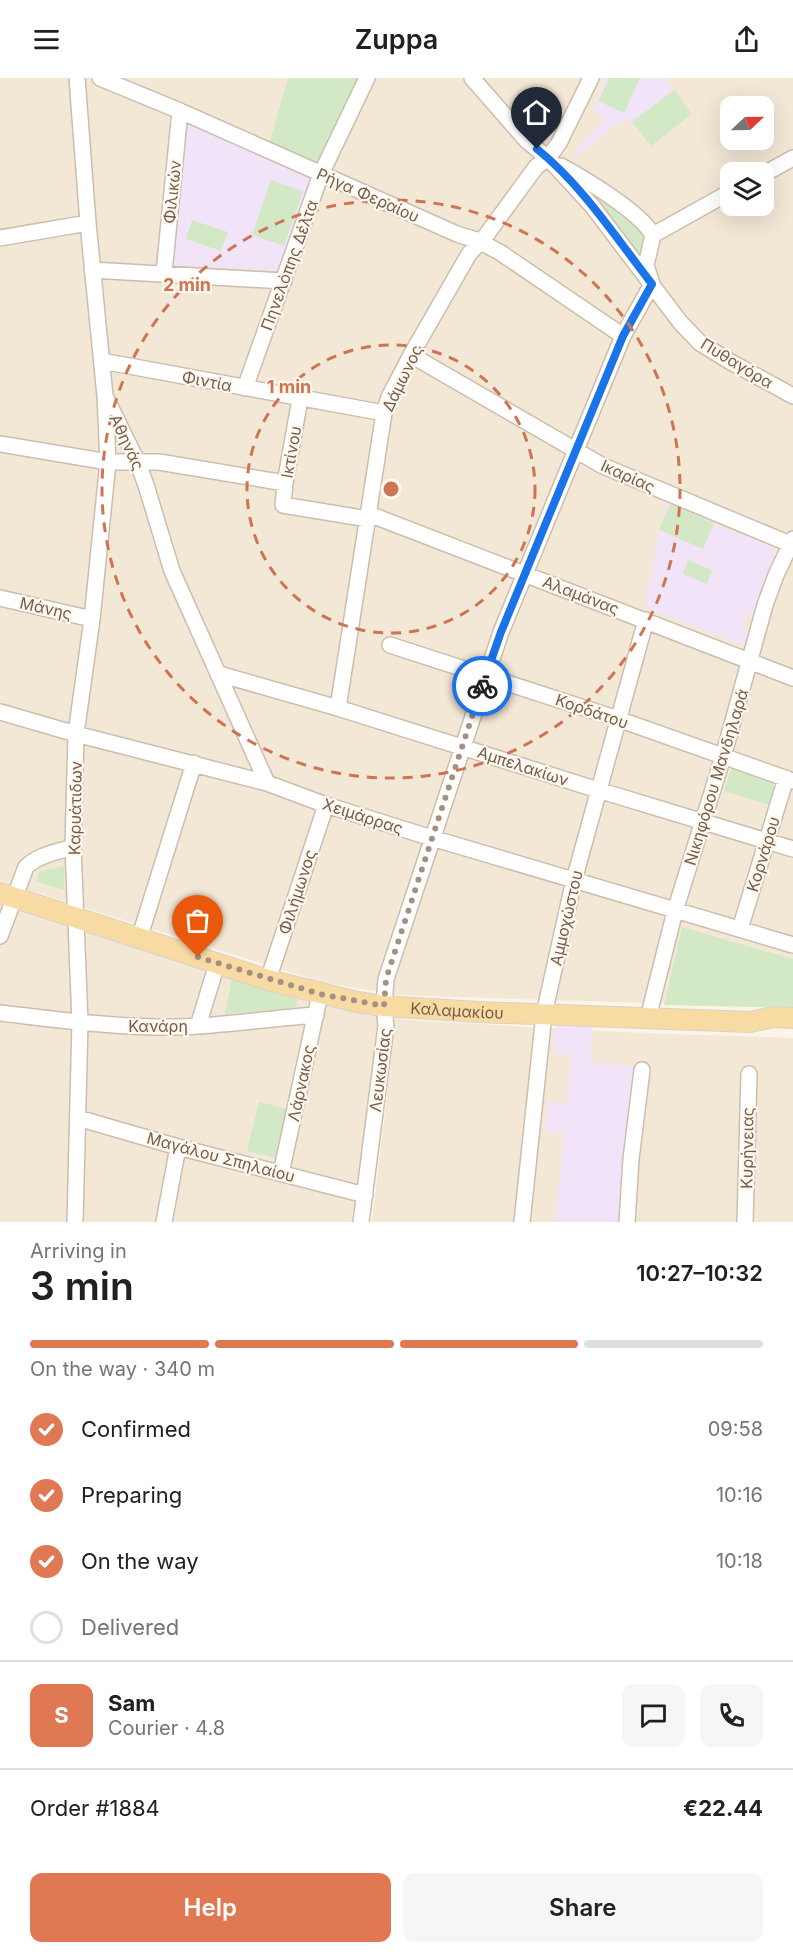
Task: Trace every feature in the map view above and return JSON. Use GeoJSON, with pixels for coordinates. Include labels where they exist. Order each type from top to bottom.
{"type":"FeatureCollection","features":[{"type":"Feature","properties":{"kind":"main road","name":"Καλαμακίου"},"geometry":{"type":"LineString","coordinates":[[7,895],[268,980],[320,994],[384,1006],[478,1012],[750,1022],[774,1029],[793,1031]]}},
{"type":"Feature","properties":{"kind":"main road","name":"Καλαμακίου"},"geometry":{"type":"LineString","coordinates":[[750,1022],[773,1017],[793,1018]]}},
{"type":"Feature","properties":{"kind":"street","name":"Αθηνάς"},"geometry":{"type":"LineString","coordinates":[[77,78],[92,270],[105,396],[146,485],[172,571],[267,783]]}},
{"type":"Feature","properties":{"kind":"street","name":"Ρήγα Φεραίου"},"geometry":{"type":"LineString","coordinates":[[100,78],[479,242],[501,253],[623,336]]}},
{"type":"Feature","properties":{"kind":"street","name":"Πηνελόπης Δέλτα"},"geometry":{"type":"LineString","coordinates":[[245,388],[321,174],[367,78]]}},
{"type":"Feature","properties":{"kind":"street","name":"Πυθαγόρα"},"geometry":{"type":"LineString","coordinates":[[472,78],[527,141],[548,158],[593,207],[680,322],[700,343],[729,362],[793,396]]}},
{"type":"Feature","properties":{"kind":"street","name":"Δάμωνος"},"geometry":{"type":"LineString","coordinates":[[338,708],[384,413],[389,397],[469,254],[487,234],[536,167],[548,158],[559,143],[591,78]]}},
{"type":"Feature","properties":{"kind":"street","name":"Φιλικών"},"geometry":{"type":"LineString","coordinates":[[164,273],[180,111]]}},
{"type":"Feature","properties":{"kind":"street","name":"Πυθαγόρα"},"geometry":{"type":"LineString","coordinates":[[548,158],[589,181],[631,213],[653,235]]}},
{"type":"Feature","properties":{"kind":"street"},"geometry":{"type":"LineString","coordinates":[[774,168],[793,158]]}},
{"type":"Feature","properties":{"kind":"street"},"geometry":{"type":"LineString","coordinates":[[652,284],[646,265],[653,235],[720,198]]}},
{"type":"Feature","properties":{"kind":"street"},"geometry":{"type":"LineString","coordinates":[[0,238],[88,223]]}},
{"type":"Feature","properties":{"kind":"street"},"geometry":{"type":"LineString","coordinates":[[92,270],[284,281]]}},
{"type":"Feature","properties":{"kind":"street","name":"Λευκωσίας"},"geometry":{"type":"LineString","coordinates":[[361,1222],[386,1026],[384,1006],[386,979],[485,675],[524,573],[623,336],[652,284]]}},
{"type":"Feature","properties":{"kind":"street","name":"Ικαρίας"},"geometry":{"type":"LineString","coordinates":[[411,355],[576,451],[624,475],[792,542]]}},
{"type":"Feature","properties":{"kind":"street","name":"Φιντία"},"geometry":{"type":"LineString","coordinates":[[102,361],[384,413]]}},
{"type":"Feature","properties":{"kind":"street","name":"Καρυάτιδων"},"geometry":{"type":"LineString","coordinates":[[75,1222],[80,1022],[73,847],[76,734],[92,619],[108,462],[105,396]]}},
{"type":"Feature","properties":{"kind":"street","name":"Ικτίνου"},"geometry":{"type":"LineString","coordinates":[[283,505],[300,399]]}},
{"type":"Feature","properties":{"kind":"street"},"geometry":{"type":"LineString","coordinates":[[0,444],[108,462],[136,460],[159,462],[285,483]]}},
{"type":"Feature","properties":{"kind":"street","name":"Αλαμάνας"},"geometry":{"type":"LineString","coordinates":[[283,505],[368,516],[524,573],[793,678]]}},
{"type":"Feature","properties":{"kind":"street","name":"Νικηφόρου Μανδηλαρά"},"geometry":{"type":"LineString","coordinates":[[648,1018],[675,911],[723,757],[765,604],[776,574],[792,542]]}},
{"type":"Feature","properties":{"kind":"street","name":"Μάνης"},"geometry":{"type":"LineString","coordinates":[[0,598],[92,619]]}},
{"type":"Feature","properties":{"kind":"street","name":"Αμμοχώστου"},"geometry":{"type":"LineString","coordinates":[[522,1222],[544,1014],[574,880],[646,620]]}},
{"type":"Feature","properties":{"kind":"street","name":"Κορδάτου"},"geometry":{"type":"LineString","coordinates":[[390,645],[618,719],[790,780]]}},
{"type":"Feature","properties":{"kind":"street","name":"Αμπελακίων"},"geometry":{"type":"LineString","coordinates":[[219,674],[338,708],[793,849]]}},
{"type":"Feature","properties":{"kind":"street","name":"Χειμάρρας"},"geometry":{"type":"LineString","coordinates":[[0,712],[267,783],[326,805],[432,838],[793,945]]}},
{"type":"Feature","properties":{"kind":"street"},"geometry":{"type":"LineString","coordinates":[[140,939],[194,763]]}},
{"type":"Feature","properties":{"kind":"street","name":"Κορνάρου"},"geometry":{"type":"LineString","coordinates":[[740,929],[766,841],[790,780]]}},
{"type":"Feature","properties":{"kind":"street","name":"Φιλήμωνος"},"geometry":{"type":"LineString","coordinates":[[268,980],[326,805]]}},
{"type":"Feature","properties":{"kind":"street"},"geometry":{"type":"LineString","coordinates":[[0,936],[7,895],[26,867],[32,861],[73,847]]}},
{"type":"Feature","properties":{"kind":"street"},"geometry":{"type":"LineString","coordinates":[[198,1026],[217,963]]}},
{"type":"Feature","properties":{"kind":"street","name":"Λάρνακος"},"geometry":{"type":"LineString","coordinates":[[281,1173],[320,994]]}},
{"type":"Feature","properties":{"kind":"street","name":"Κανάρη"},"geometry":{"type":"LineString","coordinates":[[0,1013],[80,1022],[157,1027],[198,1026],[316,1015]]}},
{"type":"Feature","properties":{"kind":"street"},"geometry":{"type":"LineString","coordinates":[[627,1222],[631,1159],[642,1070]]}},
{"type":"Feature","properties":{"kind":"street","name":"Κυρήνειας"},"geometry":{"type":"LineString","coordinates":[[746,1222],[749,1074]]}},
{"type":"Feature","properties":{"kind":"street","name":"Μαγάλου Σπηλαίου"},"geometry":{"type":"LineString","coordinates":[[78,1118],[178,1147],[364,1195]]}},
{"type":"Feature","properties":{"kind":"street"},"geometry":{"type":"LineString","coordinates":[[164,1222],[178,1147]]}},
{"type":"Feature","properties":{"kind":"shaded area"},"geometry":{"type":"Polygon","coordinates":[[[0,78],[793,78],[793,1008],[398,995],[321,982],[0,881],[0,78]]]}},
{"type":"Feature","properties":{"kind":"shaded area"},"geometry":{"type":"Polygon","coordinates":[[[606,78],[664,78],[692,114],[651,146],[626,118],[576,156],[573,155],[604,119],[592,110],[606,78]]]}},
{"type":"Feature","properties":{"kind":"shaded area"},"geometry":{"type":"Polygon","coordinates":[[[192,126],[309,178],[280,271],[170,264],[183,130],[192,126]]]}},
{"type":"Feature","properties":{"kind":"shaded area"},"geometry":{"type":"Polygon","coordinates":[[[666,502],[714,523],[714,525],[738,533],[739,537],[745,535],[775,549],[775,557],[755,615],[748,613],[743,625],[750,632],[743,645],[651,610],[646,604],[644,607],[666,502]]]}},
{"type":"Feature","properties":{"kind":"shaded area"},"geometry":{"type":"Polygon","coordinates":[[[0,904],[298,998],[382,1015],[351,1222],[0,1222],[0,904]]]}},
{"type":"Feature","properties":{"kind":"shaded area"},"geometry":{"type":"Polygon","coordinates":[[[396,1018],[642,1033],[793,1038],[793,1222],[372,1222],[396,1018]]]}},
{"type":"Feature","properties":{"kind":"shaded area"},"geometry":{"type":"Polygon","coordinates":[[[556,1026],[592,1027],[591,1062],[634,1067],[620,1222],[558,1222],[555,1220],[564,1133],[546,1132],[548,1101],[567,1104],[571,1055],[553,1053],[556,1026]]]}},
{"type":"Feature","properties":{"kind":"green space"},"geometry":{"type":"Polygon","coordinates":[[[288,78],[359,78],[321,160],[317,163],[272,145],[270,141],[288,78]]]}},
{"type":"Feature","properties":{"kind":"green space"},"geometry":{"type":"Polygon","coordinates":[[[609,78],[640,78],[624,113],[598,101],[609,78]]]}},
{"type":"Feature","properties":{"kind":"green space"},"geometry":{"type":"Polygon","coordinates":[[[674,90],[692,114],[651,146],[632,122],[674,90]]]}},
{"type":"Feature","properties":{"kind":"green space"},"geometry":{"type":"Polygon","coordinates":[[[271,180],[303,191],[284,246],[252,235],[271,180]]]}},
{"type":"Feature","properties":{"kind":"green space"},"geometry":{"type":"Polygon","coordinates":[[[602,200],[647,236],[644,259],[639,258],[600,202],[602,200]]]}},
{"type":"Feature","properties":{"kind":"green space"},"geometry":{"type":"Polygon","coordinates":[[[192,220],[228,232],[221,251],[186,239],[192,220]]]}},
{"type":"Feature","properties":{"kind":"green space"},"geometry":{"type":"Polygon","coordinates":[[[670,504],[714,523],[703,549],[659,530],[670,504]]]}},
{"type":"Feature","properties":{"kind":"green space"},"geometry":{"type":"Polygon","coordinates":[[[688,560],[712,570],[707,584],[683,574],[688,560]]]}},
{"type":"Feature","properties":{"kind":"green space"},"geometry":{"type":"Polygon","coordinates":[[[732,767],[776,781],[769,805],[724,791],[732,767]]]}},
{"type":"Feature","properties":{"kind":"green space"},"geometry":{"type":"Polygon","coordinates":[[[64,866],[64,890],[36,882],[39,872],[64,866]]]}},
{"type":"Feature","properties":{"kind":"green space"},"geometry":{"type":"Polygon","coordinates":[[[682,927],[793,959],[793,1008],[664,1005],[682,927]]]}},
{"type":"Feature","properties":{"kind":"green space"},"geometry":{"type":"Polygon","coordinates":[[[232,978],[298,998],[295,1008],[226,1014],[232,978]]]}},
{"type":"Feature","properties":{"kind":"green space"},"geometry":{"type":"Polygon","coordinates":[[[259,1102],[287,1109],[275,1158],[247,1151],[259,1102]]]}},
{"type":"Feature","properties":{"kind":"way so far"},"geometry":{"type":"LineString","coordinates":[[198,957],[320,994],[384,1006],[386,979],[482,686]]}},
{"type":"Feature","properties":{"kind":"route"},"geometry":{"type":"LineString","coordinates":[[482,686],[524,573],[623,336],[652,284],[593,207],[537,149]]}}]}
